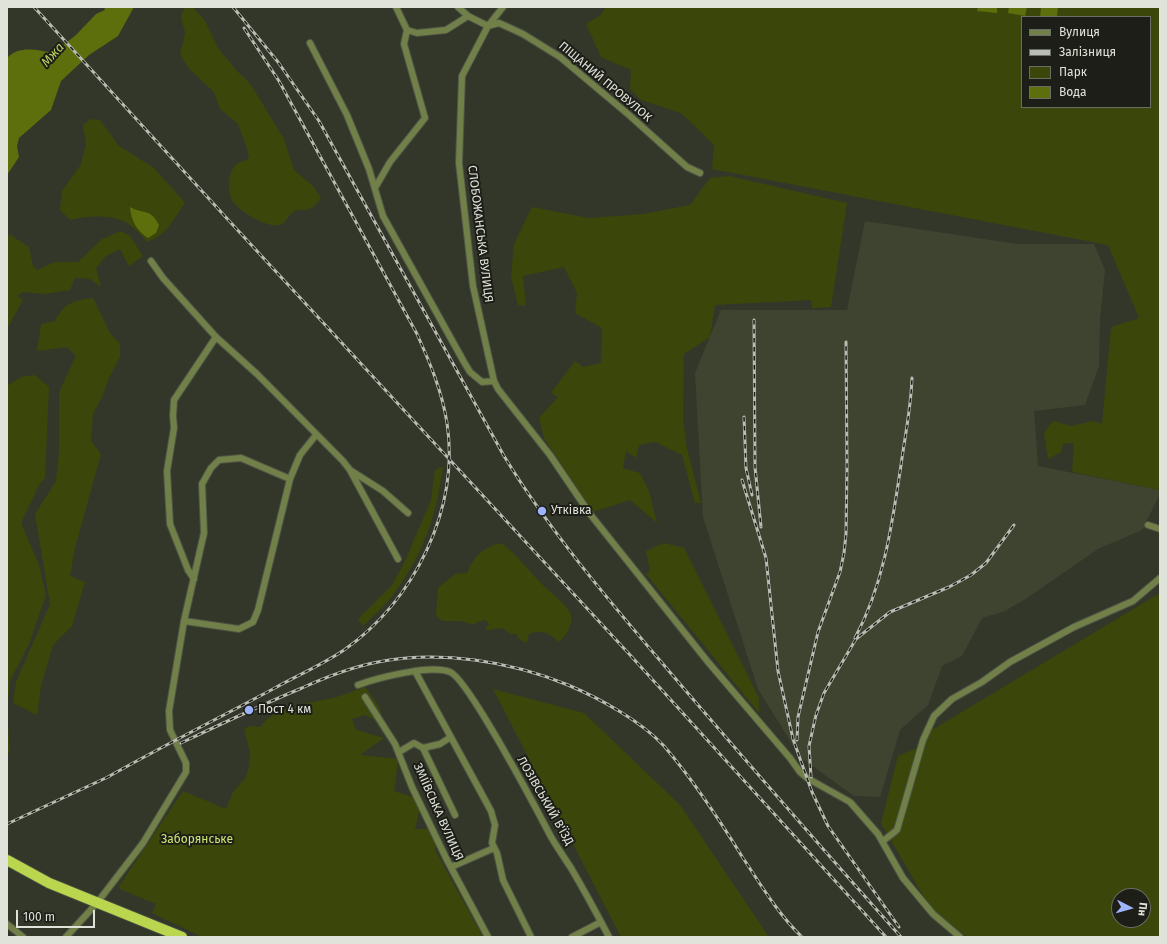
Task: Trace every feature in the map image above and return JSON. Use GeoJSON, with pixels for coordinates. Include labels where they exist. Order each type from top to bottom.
{"type":"FeatureCollection","features":[{"type":"Feature","properties":{"kind":"highway"},"geometry":{"type":"LineString","coordinates":[[7,860],[49,883],[182,937]]}},
{"type":"Feature","properties":{"kind":"street"},"geometry":{"type":"LineString","coordinates":[[375,188],[390,162],[425,118],[404,44],[407,30],[396,7]]}},
{"type":"Feature","properties":{"kind":"street"},"geometry":{"type":"LineString","coordinates":[[458,7],[468,16],[488,26]]}},
{"type":"Feature","properties":{"kind":"street","name":"СЛОБОЖАНСЬКА ВУЛИЦЯ"},"geometry":{"type":"LineString","coordinates":[[503,7],[488,26],[462,76],[459,163],[473,286],[494,381],[498,390],[550,455],[590,514],[708,662],[790,758],[800,772],[812,781],[830,789],[850,802],[882,841],[903,878],[933,914],[960,937]]}},
{"type":"Feature","properties":{"kind":"street"},"geometry":{"type":"LineString","coordinates":[[407,30],[417,32],[446,30],[468,16]]}},
{"type":"Feature","properties":{"kind":"street","name":"ПІЩАНИЙ ПРОВУЛОК"},"geometry":{"type":"LineString","coordinates":[[488,26],[499,23],[523,34],[560,57],[629,115],[687,168],[700,173]]}},
{"type":"Feature","properties":{"kind":"street"},"geometry":{"type":"LineString","coordinates":[[310,43],[347,115],[369,169],[383,216],[470,372],[482,382],[494,381]]}},
{"type":"Feature","properties":{"kind":"street"},"geometry":{"type":"LineString","coordinates":[[152,261],[163,278],[216,338],[257,374],[316,436],[343,461],[350,470],[398,560]]}},
{"type":"Feature","properties":{"kind":"street"},"geometry":{"type":"LineString","coordinates":[[194,579],[188,570],[170,524],[167,471],[174,428],[174,400],[216,338]]}},
{"type":"Feature","properties":{"kind":"street"},"geometry":{"type":"LineString","coordinates":[[184,621],[240,629],[253,622],[258,610],[290,479],[300,455],[316,436]]}},
{"type":"Feature","properties":{"kind":"street"},"geometry":{"type":"LineString","coordinates":[[66,937],[97,903],[143,843],[186,772],[186,762],[168,722],[168,710],[184,621],[204,533],[202,484],[211,468],[219,460],[241,458],[290,479]]}},
{"type":"Feature","properties":{"kind":"street"},"geometry":{"type":"LineString","coordinates":[[350,470],[383,491],[408,513]]}},
{"type":"Feature","properties":{"kind":"street"},"geometry":{"type":"LineString","coordinates":[[1148,525],[1160,529]]}},
{"type":"Feature","properties":{"kind":"street"},"geometry":{"type":"LineString","coordinates":[[882,841],[897,830],[923,740],[934,716],[952,699],[982,682],[1010,662],[1074,627],[1133,601],[1160,578]]}},
{"type":"Feature","properties":{"kind":"street"},"geometry":{"type":"LineString","coordinates":[[358,685],[385,677],[415,671],[481,791],[493,817],[495,825],[492,843],[503,880],[531,937]]}},
{"type":"Feature","properties":{"kind":"street","name":"ЛОЗІВСЬКИЙ В'ЇЗД"},"geometry":{"type":"LineString","coordinates":[[415,671],[450,672],[458,678],[492,732],[609,937]]}},
{"type":"Feature","properties":{"kind":"street","name":"ЗМІЇВСЬКА ВУЛИЦЯ"},"geometry":{"type":"LineString","coordinates":[[365,697],[399,752],[412,787],[451,867],[488,937]]}},
{"type":"Feature","properties":{"kind":"street"},"geometry":{"type":"LineString","coordinates":[[423,748],[440,744],[451,737]]}},
{"type":"Feature","properties":{"kind":"street"},"geometry":{"type":"LineString","coordinates":[[399,752],[414,743],[423,748],[455,815]]}},
{"type":"Feature","properties":{"kind":"street"},"geometry":{"type":"LineString","coordinates":[[451,867],[494,848]]}},
{"type":"Feature","properties":{"kind":"street"},"geometry":{"type":"LineString","coordinates":[[572,937],[601,922]]}},
{"type":"Feature","properties":{"kind":"street"},"geometry":{"type":"LineString","coordinates":[[7,924],[23,937]]}},
{"type":"Feature","properties":{"kind":"shaded area"},"geometry":{"type":"Polygon","coordinates":[[[865,221],[1017,244],[1094,244],[1105,270],[1100,319],[1099,366],[1085,405],[1034,411],[1038,466],[1160,490],[1160,494],[1142,530],[1098,549],[1027,598],[1005,611],[982,618],[962,656],[942,666],[928,705],[900,730],[880,797],[854,796],[800,757],[758,689],[703,517],[695,373],[721,310],[847,310],[865,221]]]}},
{"type":"Feature","properties":{"kind":"green space"},"geometry":{"type":"Polygon","coordinates":[[[187,7],[193,7],[205,21],[218,48],[237,71],[248,81],[284,139],[294,170],[313,186],[321,198],[312,208],[293,212],[282,224],[267,224],[253,218],[240,209],[230,196],[229,181],[231,172],[237,164],[247,160],[249,157],[238,124],[220,109],[214,92],[189,69],[180,54],[185,34],[181,17],[183,10],[187,7]]]}},
{"type":"Feature","properties":{"kind":"green space"},"geometry":{"type":"Polygon","coordinates":[[[605,7],[1160,7],[1160,490],[1072,472],[1074,443],[1063,444],[1061,452],[1048,459],[1044,433],[1053,421],[1071,426],[1093,421],[1102,424],[1111,327],[1139,318],[1108,245],[712,169],[714,145],[681,113],[641,100],[630,89],[631,70],[601,57],[586,24],[602,14],[605,7]]]}},
{"type":"Feature","properties":{"kind":"green space"},"geometry":{"type":"Polygon","coordinates":[[[91,119],[100,120],[119,146],[154,168],[185,203],[169,226],[154,239],[147,242],[133,228],[125,222],[117,219],[109,217],[85,217],[70,220],[60,210],[62,191],[81,164],[86,144],[83,125],[91,119]]]}},
{"type":"Feature","properties":{"kind":"green space"},"geometry":{"type":"Polygon","coordinates":[[[729,176],[847,203],[831,307],[812,308],[811,300],[715,305],[710,337],[684,354],[683,418],[687,449],[701,503],[695,503],[682,455],[655,442],[639,445],[636,458],[626,451],[623,468],[640,473],[649,491],[657,523],[630,500],[593,512],[544,438],[539,418],[558,397],[551,393],[575,361],[583,367],[601,363],[602,328],[575,313],[577,293],[564,267],[523,276],[526,306],[518,305],[511,277],[514,244],[532,207],[589,218],[643,214],[690,205],[710,178],[729,176]]]}},
{"type":"Feature","properties":{"kind":"green space"},"geometry":{"type":"Polygon","coordinates":[[[121,231],[130,236],[143,256],[129,266],[120,249],[106,256],[96,268],[101,287],[90,279],[75,278],[70,290],[45,294],[23,292],[17,296],[23,300],[7,329],[7,240],[9,234],[29,247],[33,266],[37,270],[55,262],[78,262],[102,239],[121,231]]]}},
{"type":"Feature","properties":{"kind":"green space"},"geometry":{"type":"Polygon","coordinates":[[[93,298],[110,333],[120,344],[120,357],[93,414],[91,441],[101,454],[75,548],[70,576],[85,582],[72,626],[53,645],[41,686],[37,715],[13,703],[16,682],[50,604],[35,514],[56,481],[59,453],[59,392],[76,356],[67,347],[37,351],[41,324],[55,321],[62,310],[70,304],[80,300],[93,298]]]}},
{"type":"Feature","properties":{"kind":"green space"},"geometry":{"type":"Polygon","coordinates":[[[35,375],[49,387],[45,478],[39,485],[21,523],[39,565],[46,595],[29,644],[10,681],[7,711],[7,386],[21,377],[35,375]]]}},
{"type":"Feature","properties":{"kind":"green space"},"geometry":{"type":"Polygon","coordinates":[[[443,466],[437,502],[421,549],[393,595],[363,626],[358,619],[392,585],[405,561],[431,500],[435,470],[443,466]]]}},
{"type":"Feature","properties":{"kind":"green space"},"geometry":{"type":"Polygon","coordinates":[[[501,543],[507,547],[568,609],[571,617],[571,625],[567,633],[559,642],[549,634],[537,632],[529,634],[527,643],[520,640],[516,634],[511,634],[502,628],[485,629],[489,624],[485,620],[477,622],[476,625],[460,621],[442,621],[436,615],[438,588],[455,574],[467,573],[472,562],[484,550],[501,543]]]}},
{"type":"Feature","properties":{"kind":"green space"},"geometry":{"type":"Polygon","coordinates":[[[664,543],[684,548],[759,698],[759,713],[646,574],[650,571],[646,551],[664,543]]]}},
{"type":"Feature","properties":{"kind":"green space"},"geometry":{"type":"Polygon","coordinates":[[[1160,593],[1160,937],[967,937],[931,909],[881,823],[898,756],[919,747],[922,736],[1160,593]]]}},
{"type":"Feature","properties":{"kind":"green space","name":"Заборянське"},"geometry":{"type":"Polygon","coordinates":[[[365,687],[379,706],[385,725],[365,715],[352,719],[356,730],[384,738],[360,755],[398,759],[394,791],[422,800],[415,829],[435,829],[435,850],[483,937],[202,937],[152,913],[156,904],[120,889],[119,886],[183,791],[226,809],[233,792],[246,777],[249,766],[250,752],[244,729],[250,726],[260,727],[266,720],[283,710],[333,698],[365,687]]]}},
{"type":"Feature","properties":{"kind":"green space"},"geometry":{"type":"Polygon","coordinates":[[[493,689],[584,713],[680,805],[769,937],[621,937],[493,689]]]}},
{"type":"Feature","properties":{"kind":"green space"},"geometry":{"type":"Polygon","coordinates":[[[7,711],[10,751],[7,756],[7,711]]]}},
{"type":"Feature","properties":{"kind":"water","name":"Мжа"},"geometry":{"type":"Polygon","coordinates":[[[104,7],[134,7],[118,36],[89,55],[61,81],[51,110],[19,138],[17,146],[19,157],[7,175],[7,58],[17,51],[23,50],[53,53],[76,35],[96,14],[105,10],[104,7]]]}},
{"type":"Feature","properties":{"kind":"water"},"geometry":{"type":"Polygon","coordinates":[[[978,7],[997,7],[997,13],[977,11],[978,7]]]}},
{"type":"Feature","properties":{"kind":"water"},"geometry":{"type":"Polygon","coordinates":[[[1009,7],[1027,7],[1025,16],[1008,13],[1009,7]]]}},
{"type":"Feature","properties":{"kind":"water"},"geometry":{"type":"Polygon","coordinates":[[[1041,7],[1058,7],[1057,16],[1040,16],[1041,7]]]}},
{"type":"Feature","properties":{"kind":"water"},"geometry":{"type":"Polygon","coordinates":[[[130,207],[146,212],[156,219],[159,225],[156,233],[148,238],[141,232],[133,221],[130,207]]]}},
{"type":"Feature","properties":{"kind":"railway"},"geometry":{"type":"LineString","coordinates":[[34,7],[631,656],[886,937]]}},
{"type":"Feature","properties":{"kind":"railway"},"geometry":{"type":"LineString","coordinates":[[233,7],[278,62],[319,121],[504,456],[544,516],[565,545],[657,657],[901,937]]}},
{"type":"Feature","properties":{"kind":"railway"},"geometry":{"type":"LineString","coordinates":[[106,778],[327,661],[344,650],[369,630],[391,606],[411,579],[427,550],[439,520],[446,488],[449,455],[445,411],[439,388],[422,345],[279,81],[244,28]]}},
{"type":"Feature","properties":{"kind":"railway"},"geometry":{"type":"LineString","coordinates":[[754,320],[755,467],[761,527]]}},
{"type":"Feature","properties":{"kind":"railway"},"geometry":{"type":"LineString","coordinates":[[797,740],[798,717],[818,632],[840,572],[844,553],[846,534],[847,467],[846,342]]}},
{"type":"Feature","properties":{"kind":"railway"},"geometry":{"type":"LineString","coordinates":[[855,638],[873,597],[886,554],[908,422],[912,378]]}},
{"type":"Feature","properties":{"kind":"railway"},"geometry":{"type":"LineString","coordinates":[[744,417],[746,468],[752,495]]}},
{"type":"Feature","properties":{"kind":"railway"},"geometry":{"type":"LineString","coordinates":[[742,480],[766,558],[778,671],[793,739],[812,792],[828,826],[899,927]]}},
{"type":"Feature","properties":{"kind":"railway"},"geometry":{"type":"LineString","coordinates":[[811,777],[809,746],[816,715],[824,693],[856,639],[890,612],[949,587],[971,575],[986,563],[1014,525]]}},
{"type":"Feature","properties":{"kind":"railway"},"geometry":{"type":"LineString","coordinates":[[181,743],[320,680],[378,662],[426,657],[474,660],[499,664],[546,677],[580,690],[606,703],[632,719],[664,746],[706,800],[770,899],[785,919],[802,937]]}},
{"type":"Feature","properties":{"kind":"railway"},"geometry":{"type":"LineString","coordinates":[[7,824],[110,776]]}},
{"type":"Feature","properties":{"kind":"place","name":"Уткiвка"},"geometry":{"type":"Point","coordinates":[542,511]}},
{"type":"Feature","properties":{"kind":"place","name":"Пост 4 км"},"geometry":{"type":"Point","coordinates":[249,710]}}]}
